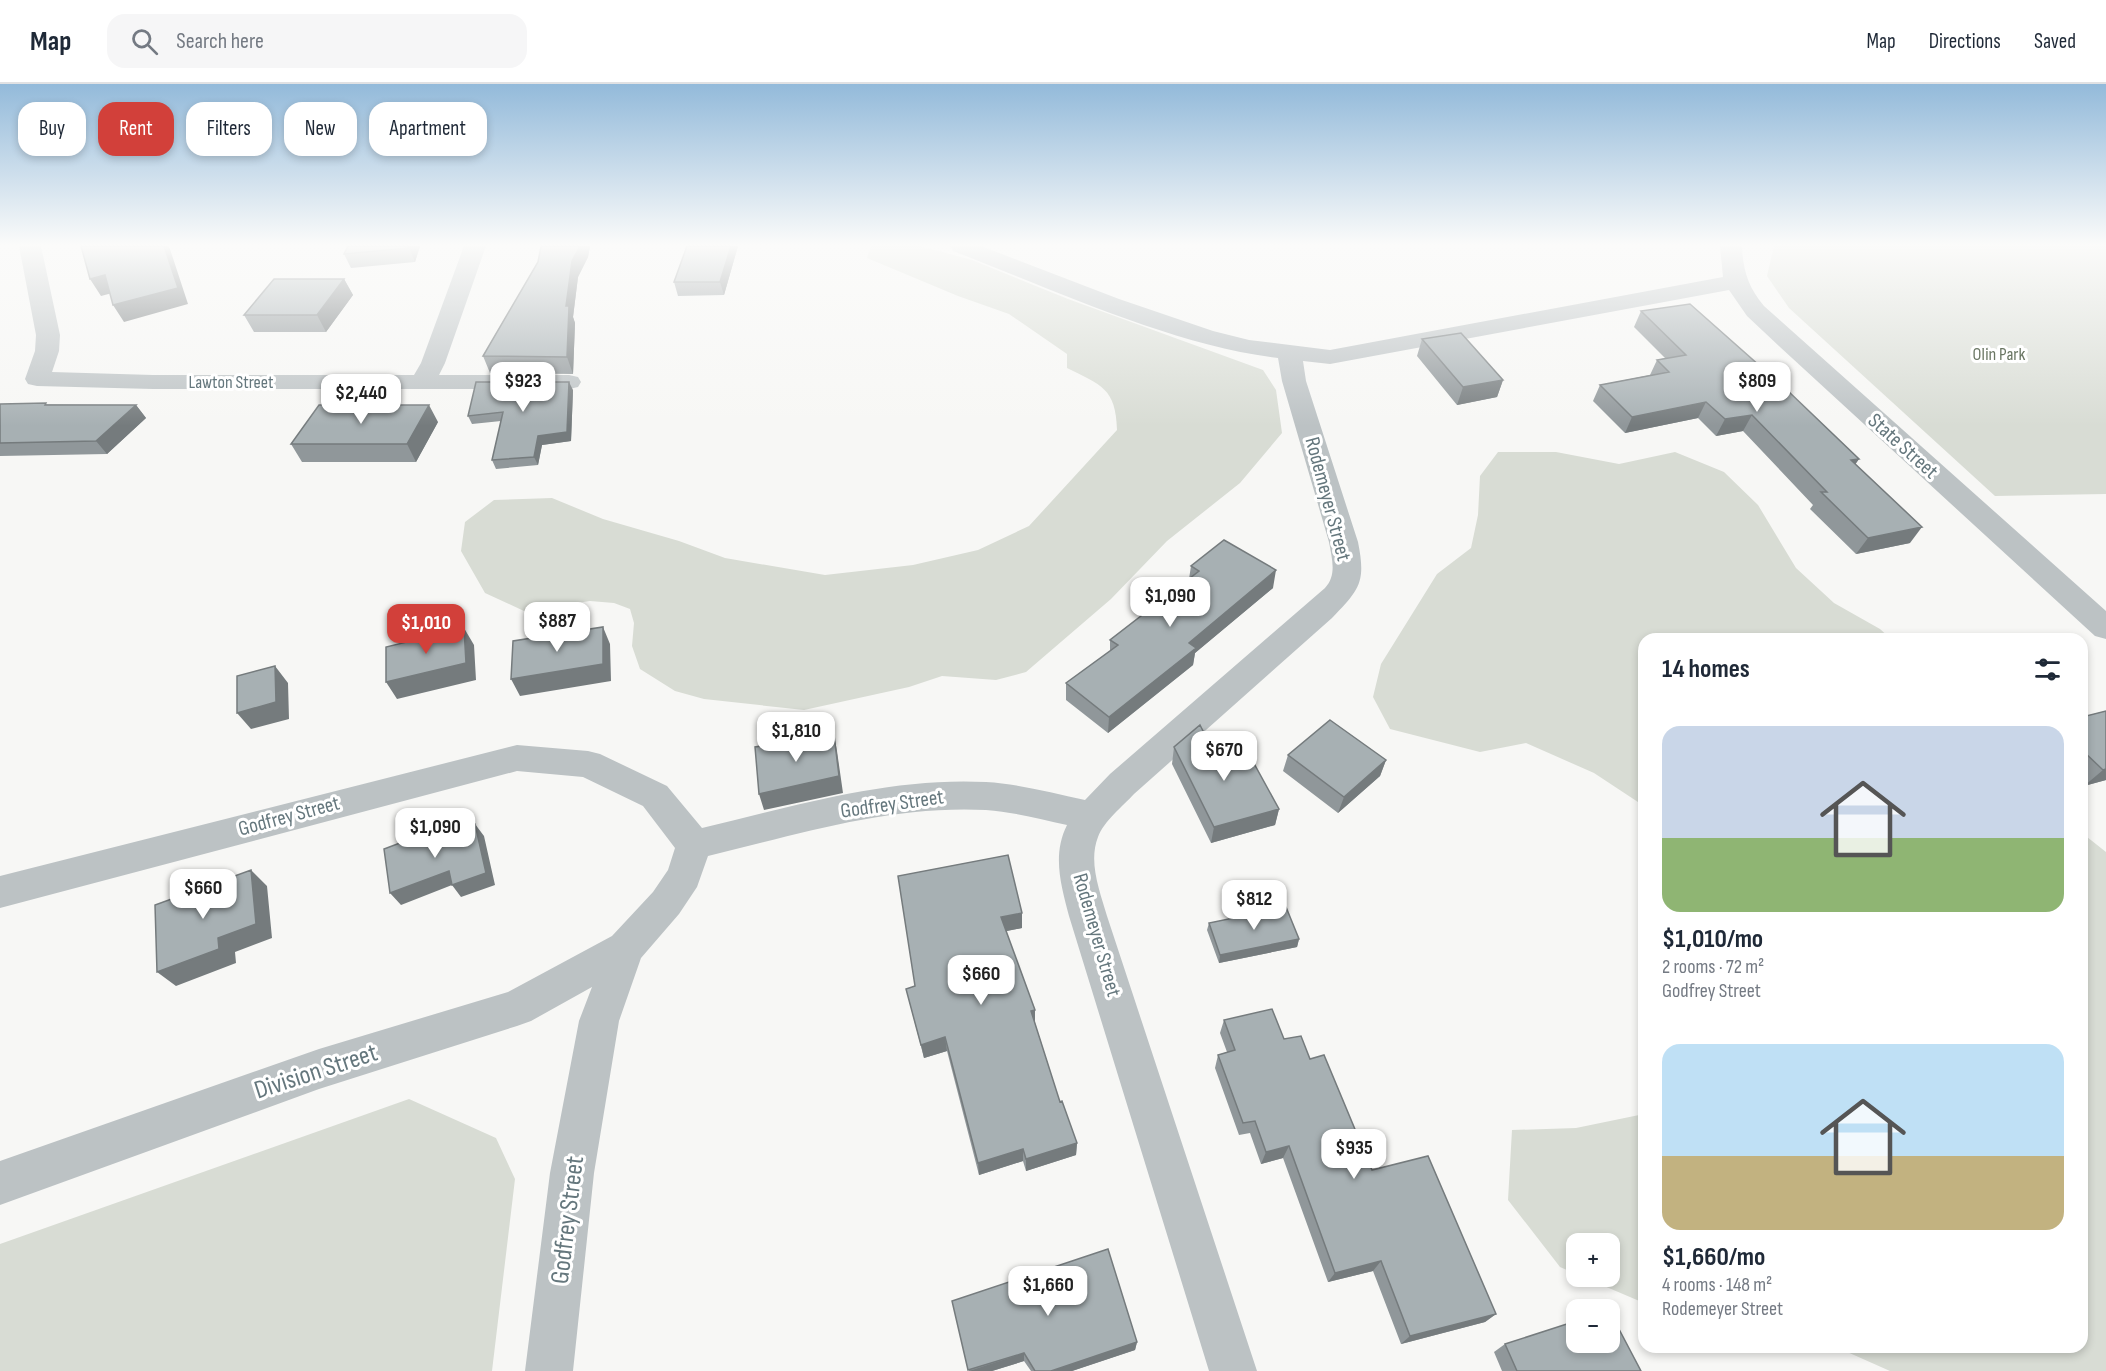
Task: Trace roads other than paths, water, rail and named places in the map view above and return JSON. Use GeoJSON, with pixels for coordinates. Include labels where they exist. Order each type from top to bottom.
{"type":"FeatureCollection","features":[{"type":"Feature","properties":{"kind":"street","name":"Lawton Street"},"geometry":{"type":"LineString","coordinates":[[42,306],[48,334],[47,351],[37,379],[569,382]]}},
{"type":"Feature","properties":{"kind":"street"},"geometry":{"type":"LineString","coordinates":[[422,382],[433,363],[453,306]]}},
{"type":"Feature","properties":{"kind":"street"},"geometry":{"type":"LineString","coordinates":[[1117,306],[1205,336],[1290,353],[1329,357],[1604,306]]}},
{"type":"Feature","properties":{"kind":"street","name":"State Street"},"geometry":{"type":"LineString","coordinates":[[1751,306],[1788,342],[2106,628]]}},
{"type":"Feature","properties":{"kind":"street","name":"Rodemeyer Street"},"geometry":{"type":"LineString","coordinates":[[1233,1371],[1085,907],[1078,879],[1076,853],[1081,832],[1092,816],[1122,784],[1321,610],[1340,591],[1347,578],[1348,563],[1328,485],[1293,379],[1290,353]]}},
{"type":"Feature","properties":{"kind":"street","name":"Godfrey Street"},"geometry":{"type":"LineString","coordinates":[[0,891],[517,758],[588,764],[655,796],[694,845]]}},
{"type":"Feature","properties":{"kind":"street","name":"Godfrey Street"},"geometry":{"type":"LineString","coordinates":[[694,845],[884,801],[936,795],[987,796],[1092,816]]}},
{"type":"Feature","properties":{"kind":"street","name":"Godfrey Street"},"geometry":{"type":"LineString","coordinates":[[549,1371],[572,1173],[599,1021],[626,948],[666,903],[684,876],[694,845]]}},
{"type":"Feature","properties":{"kind":"street","name":"Division Street"},"geometry":{"type":"LineString","coordinates":[[0,1183],[319,1068],[517,1008],[626,948]]}},
{"type":"Feature","properties":{"kind":"park label","name":"Olin Park"},"geometry":{"type":"Point","coordinates":[1999,354]}}]}
